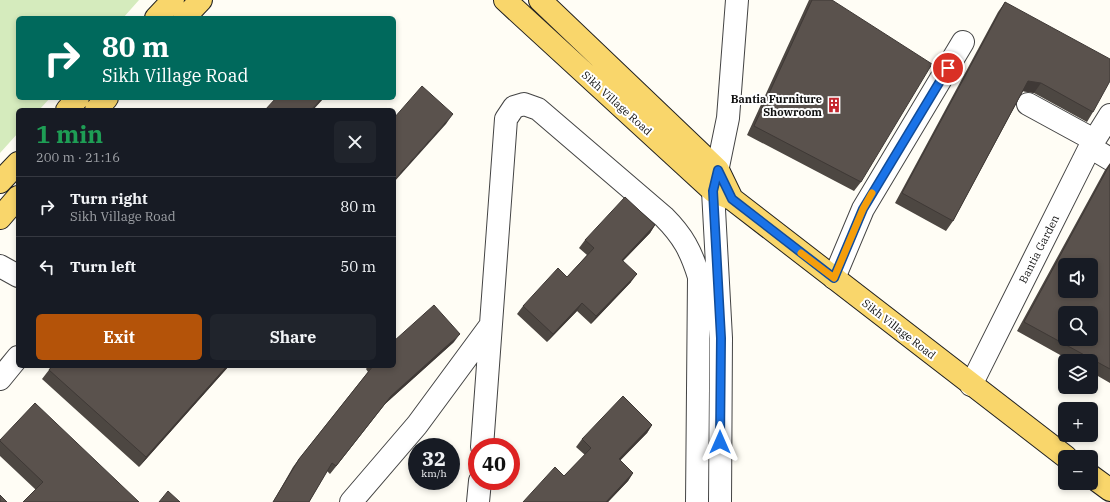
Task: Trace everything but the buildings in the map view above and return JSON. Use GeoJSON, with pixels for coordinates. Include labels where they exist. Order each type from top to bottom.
{"type":"FeatureCollection","features":[{"type":"Feature","properties":{"kind":"main road"},"geometry":{"type":"LineString","coordinates":[[158,16],[173,0]]}},
{"type":"Feature","properties":{"kind":"main road"},"geometry":{"type":"LineString","coordinates":[[186,16],[201,0]]}},
{"type":"Feature","properties":{"kind":"main road","name":"Sikh Village Road"},"geometry":{"type":"LineString","coordinates":[[504,0],[723,195],[834,278],[1058,451]]}},
{"type":"Feature","properties":{"kind":"main road","name":"Sikh Village Road"},"geometry":{"type":"LineString","coordinates":[[540,0],[718,170],[723,195]]}},
{"type":"Feature","properties":{"kind":"main road"},"geometry":{"type":"LineString","coordinates":[[69,108],[76,100]]}},
{"type":"Feature","properties":{"kind":"main road"},"geometry":{"type":"LineString","coordinates":[[98,108],[105,100]]}},
{"type":"Feature","properties":{"kind":"main road"},"geometry":{"type":"LineString","coordinates":[[0,182],[16,165]]}},
{"type":"Feature","properties":{"kind":"main road"},"geometry":{"type":"LineString","coordinates":[[0,218],[16,199]]}},
{"type":"Feature","properties":{"kind":"main road"},"geometry":{"type":"LineString","coordinates":[[1098,481],[1110,490]]}},
{"type":"Feature","properties":{"kind":"street"},"geometry":{"type":"LineString","coordinates":[[718,170],[728,118],[737,0]]}},
{"type":"Feature","properties":{"kind":"street"},"geometry":{"type":"LineString","coordinates":[[834,278],[863,209],[963,42]]}},
{"type":"Feature","properties":{"kind":"street"},"geometry":{"type":"LineString","coordinates":[[483,438],[506,119],[514,107],[524,104],[538,109],[664,217],[680,233],[692,254],[699,277],[697,502]]}},
{"type":"Feature","properties":{"kind":"street"},"geometry":{"type":"LineString","coordinates":[[1028,104],[1092,143],[1110,159]]}},
{"type":"Feature","properties":{"kind":"street","name":"Bantia Garden"},"geometry":{"type":"LineString","coordinates":[[971,385],[1092,143],[1110,115]]}},
{"type":"Feature","properties":{"kind":"street"},"geometry":{"type":"LineString","coordinates":[[720,502],[723,195]]}},
{"type":"Feature","properties":{"kind":"street"},"geometry":{"type":"LineString","coordinates":[[0,266],[16,275]]}},
{"type":"Feature","properties":{"kind":"street"},"geometry":{"type":"LineString","coordinates":[[351,502],[417,425],[490,326]]}},
{"type":"Feature","properties":{"kind":"street"},"geometry":{"type":"LineString","coordinates":[[0,379],[16,359]]}},
{"type":"Feature","properties":{"kind":"street"},"geometry":{"type":"LineString","coordinates":[[478,502],[479,490]]}},
{"type":"Feature","properties":{"kind":"green space"},"geometry":{"type":"Polygon","coordinates":[[[0,0],[139,0],[125,16],[16,16],[16,100],[48,100],[41,108],[16,108],[16,135],[0,153],[0,0]]]}},
{"type":"Feature","properties":{"kind":"slow traffic"},"geometry":{"type":"LineString","coordinates":[[801,253],[834,278],[863,209],[872,193]]}},
{"type":"Feature","properties":{"kind":"place","name":"Bantia Furniture Showroom"},"geometry":{"type":"Point","coordinates":[834,105]}},
{"type":"Feature","properties":{"kind":"route"},"geometry":{"type":"LineString","coordinates":[[720,442],[720,292],[713,191],[718,170],[732,199],[834,278],[863,209],[948,68]]}}]}
